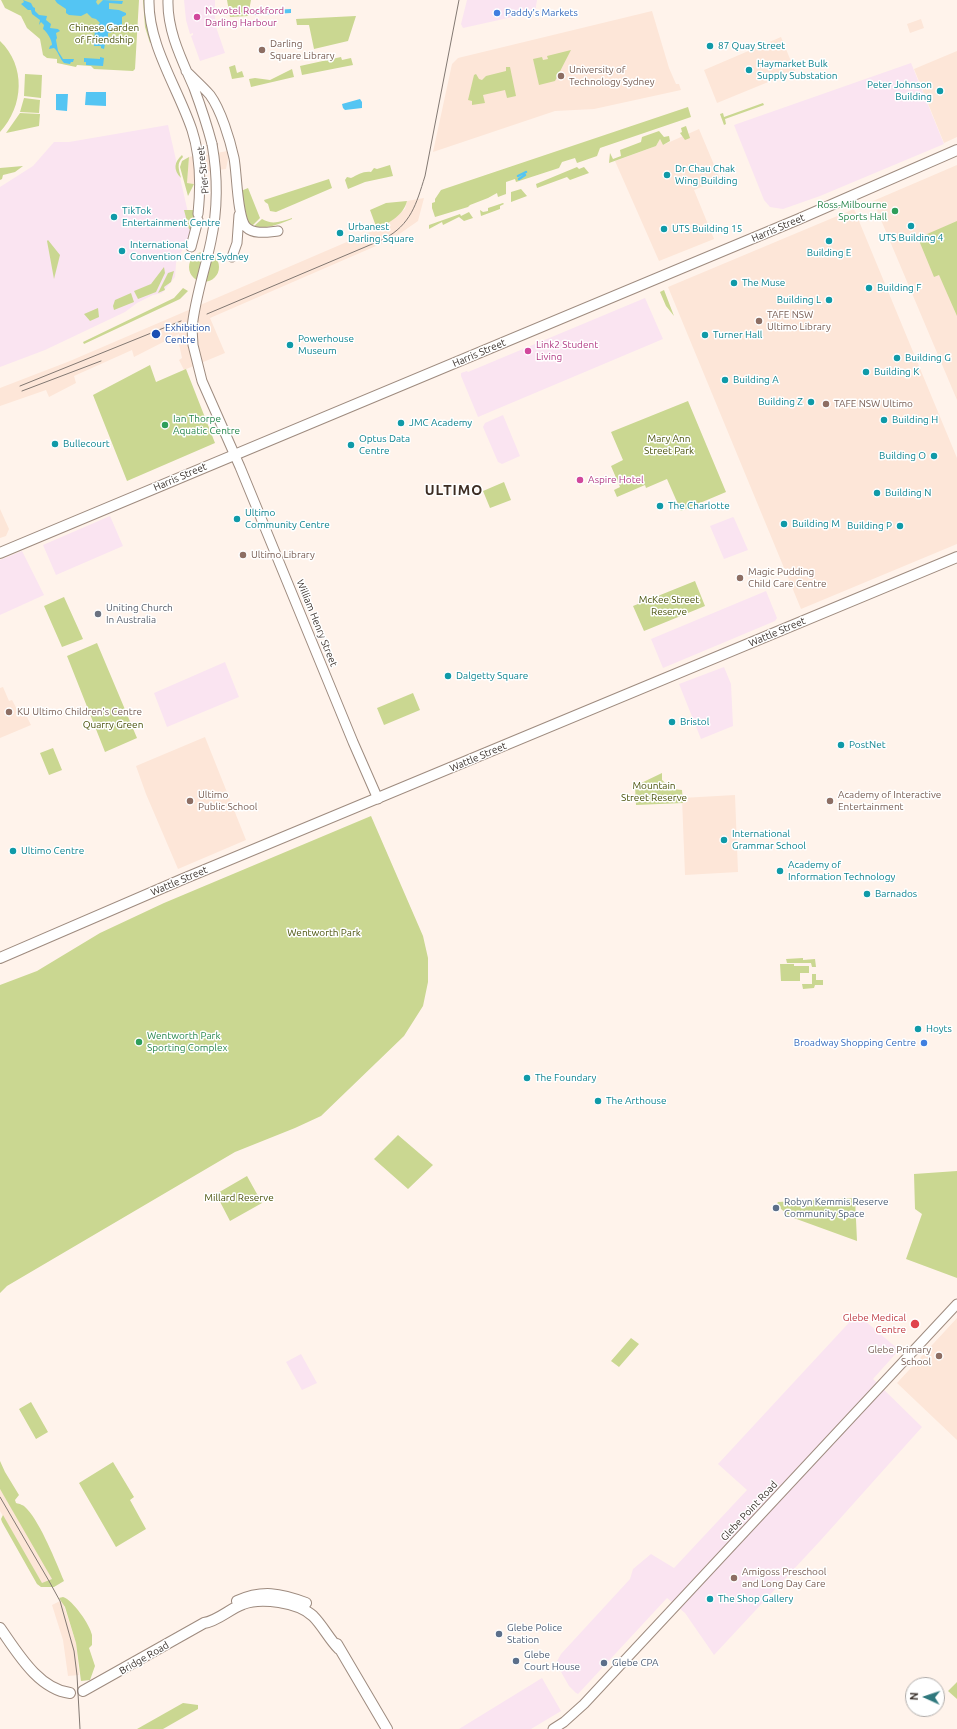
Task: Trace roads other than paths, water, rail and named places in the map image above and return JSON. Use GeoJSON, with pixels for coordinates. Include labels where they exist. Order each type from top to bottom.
{"type":"FeatureCollection","features":[{"type":"Feature","properties":{"kind":"main road"},"geometry":{"type":"LineString","coordinates":[[149,0],[152,29],[192,131],[199,160],[200,173],[198,217],[191,247]]}},
{"type":"Feature","properties":{"kind":"main road","name":"Pier Street"},"geometry":{"type":"LineString","coordinates":[[168,0],[169,17],[173,36],[207,125],[216,164],[217,186],[214,223],[195,306],[192,334],[198,369],[235,455]]}},
{"type":"Feature","properties":{"kind":"main road"},"geometry":{"type":"LineString","coordinates":[[186,71],[210,96],[228,135],[236,167],[242,220],[249,230],[259,232],[278,231]]}},
{"type":"Feature","properties":{"kind":"main road","name":"Harris Street"},"geometry":{"type":"LineString","coordinates":[[0,553],[792,222],[957,150]]}},
{"type":"Feature","properties":{"kind":"main road"},"geometry":{"type":"LineString","coordinates":[[232,257],[237,243],[240,206]]}},
{"type":"Feature","properties":{"kind":"main road","name":"William Henry Street"},"geometry":{"type":"LineString","coordinates":[[235,455],[353,742],[378,799]]}},
{"type":"Feature","properties":{"kind":"main road","name":"Wattle Street"},"geometry":{"type":"LineString","coordinates":[[0,958],[957,557]]}},
{"type":"Feature","properties":{"kind":"main road","name":"Glebe Point Road"},"geometry":{"type":"LineString","coordinates":[[553,1729],[564,1722],[584,1704],[957,1304]]}},
{"type":"Feature","properties":{"kind":"main road","name":"Bridge Road"},"geometry":{"type":"LineString","coordinates":[[84,1691],[204,1622],[208,1617],[233,1602],[258,1593],[278,1595],[294,1598],[314,1609],[334,1637],[339,1650],[387,1729]]}},
{"type":"Feature","properties":{"kind":"main road"},"geometry":{"type":"LineString","coordinates":[[0,1628],[26,1663],[41,1679],[58,1690],[70,1693]]}},
{"type":"Feature","properties":{"kind":"water"},"geometry":{"type":"Polygon","coordinates":[[[23,0],[31,3],[39,15],[47,16],[46,20],[51,24],[50,28],[58,29],[60,31],[56,33],[58,51],[63,59],[74,59],[73,62],[70,64],[64,63],[54,48],[49,49],[52,43],[49,36],[43,29],[44,25],[41,22],[39,25],[40,20],[32,14],[31,10],[28,10],[21,4],[24,2],[23,0]]]}},
{"type":"Feature","properties":{"kind":"water"},"geometry":{"type":"Polygon","coordinates":[[[55,0],[97,0],[96,2],[98,5],[103,0],[123,1],[122,4],[109,3],[109,9],[119,10],[126,13],[126,15],[122,17],[122,26],[116,26],[115,29],[111,29],[111,33],[108,33],[110,43],[105,44],[104,49],[101,48],[101,46],[94,46],[95,28],[100,23],[96,19],[92,18],[87,13],[81,16],[69,15],[66,13],[66,9],[55,0]]]}},
{"type":"Feature","properties":{"kind":"water"},"geometry":{"type":"Polygon","coordinates":[[[291,9],[291,13],[255,15],[254,11],[291,9]]]}},
{"type":"Feature","properties":{"kind":"water"},"geometry":{"type":"Polygon","coordinates":[[[100,57],[104,58],[103,66],[86,65],[86,62],[84,62],[84,58],[100,59],[100,57]]]}},
{"type":"Feature","properties":{"kind":"water"},"geometry":{"type":"Polygon","coordinates":[[[86,92],[106,92],[106,106],[85,105],[86,92]]]}},
{"type":"Feature","properties":{"kind":"water"},"geometry":{"type":"Polygon","coordinates":[[[56,94],[68,94],[67,111],[56,110],[56,94]]]}},
{"type":"Feature","properties":{"kind":"water"},"geometry":{"type":"Polygon","coordinates":[[[360,99],[362,102],[362,108],[345,110],[343,108],[342,104],[360,99]]]}},
{"type":"Feature","properties":{"kind":"waterway"},"geometry":{"type":"LineString","coordinates":[[518,176],[526,172]]}},
{"type":"Feature","properties":{"kind":"waterway"},"geometry":{"type":"LineString","coordinates":[[519,179],[525,175]]}},
{"type":"Feature","properties":{"kind":"tram line"},"geometry":{"type":"LineString","coordinates":[[207,314],[384,239],[401,227],[415,205],[425,176],[459,0]]}},
{"type":"Feature","properties":{"kind":"tram line"},"geometry":{"type":"LineString","coordinates":[[20,386],[181,321]]}},
{"type":"Feature","properties":{"kind":"tram line"},"geometry":{"type":"LineString","coordinates":[[22,391],[101,361]]}},
{"type":"Feature","properties":{"kind":"tram line"},"geometry":{"type":"LineString","coordinates":[[0,1497],[60,1601],[74,1651],[80,1729]]}},
{"type":"Feature","properties":{"kind":"place","name":"Paddy's Markets"},"geometry":{"type":"Point","coordinates":[497,13]}},
{"type":"Feature","properties":{"kind":"place","name":"Novotel Rockford Darling Harbour"},"geometry":{"type":"Point","coordinates":[197,17]}},
{"type":"Feature","properties":{"kind":"place","name":"87 Quay Street"},"geometry":{"type":"Point","coordinates":[710,46]}},
{"type":"Feature","properties":{"kind":"place","name":"Darling Square Library"},"geometry":{"type":"Point","coordinates":[262,50]}},
{"type":"Feature","properties":{"kind":"place","name":"Haymarket Bulk Supply Substation"},"geometry":{"type":"Point","coordinates":[749,70]}},
{"type":"Feature","properties":{"kind":"place","name":"University of Technology Sydney"},"geometry":{"type":"Point","coordinates":[561,76]}},
{"type":"Feature","properties":{"kind":"place","name":"Peter Johnson Building"},"geometry":{"type":"Point","coordinates":[940,91]}},
{"type":"Feature","properties":{"kind":"place","name":"Dr Chau Chak Wing Building"},"geometry":{"type":"Point","coordinates":[667,175]}},
{"type":"Feature","properties":{"kind":"place","name":"Ross-Milbourne Sports Hall"},"geometry":{"type":"Point","coordinates":[895,211]}},
{"type":"Feature","properties":{"kind":"place","name":"TikTok Entertainment Centre"},"geometry":{"type":"Point","coordinates":[114,217]}},
{"type":"Feature","properties":{"kind":"place","name":"UTS Building 4"},"geometry":{"type":"Point","coordinates":[911,226]}},
{"type":"Feature","properties":{"kind":"place","name":"UTS Building 15"},"geometry":{"type":"Point","coordinates":[664,229]}},
{"type":"Feature","properties":{"kind":"place","name":"Urbanest Darling Square"},"geometry":{"type":"Point","coordinates":[340,233]}},
{"type":"Feature","properties":{"kind":"place","name":"Building E"},"geometry":{"type":"Point","coordinates":[829,241]}},
{"type":"Feature","properties":{"kind":"place","name":"International Convention Centre Sydney"},"geometry":{"type":"Point","coordinates":[122,251]}},
{"type":"Feature","properties":{"kind":"place","name":"The Muse"},"geometry":{"type":"Point","coordinates":[734,283]}},
{"type":"Feature","properties":{"kind":"place","name":"Building F"},"geometry":{"type":"Point","coordinates":[869,288]}},
{"type":"Feature","properties":{"kind":"place","name":"Building L"},"geometry":{"type":"Point","coordinates":[829,300]}},
{"type":"Feature","properties":{"kind":"place","name":"TAFE NSW Ultimo Library"},"geometry":{"type":"Point","coordinates":[759,321]}},
{"type":"Feature","properties":{"kind":"place","name":"Exhibition Centre"},"geometry":{"type":"Point","coordinates":[156,334]}},
{"type":"Feature","properties":{"kind":"place","name":"Turner Hall"},"geometry":{"type":"Point","coordinates":[705,335]}},
{"type":"Feature","properties":{"kind":"place","name":"Powerhouse Museum"},"geometry":{"type":"Point","coordinates":[290,345]}},
{"type":"Feature","properties":{"kind":"place","name":"Link2 Student Living"},"geometry":{"type":"Point","coordinates":[528,351]}},
{"type":"Feature","properties":{"kind":"place","name":"Building G"},"geometry":{"type":"Point","coordinates":[897,358]}},
{"type":"Feature","properties":{"kind":"place","name":"Building K"},"geometry":{"type":"Point","coordinates":[866,372]}},
{"type":"Feature","properties":{"kind":"place","name":"Building A"},"geometry":{"type":"Point","coordinates":[725,380]}},
{"type":"Feature","properties":{"kind":"place","name":"Building Z"},"geometry":{"type":"Point","coordinates":[811,402]}},
{"type":"Feature","properties":{"kind":"place","name":"TAFE NSW Ultimo"},"geometry":{"type":"Point","coordinates":[826,404]}},
{"type":"Feature","properties":{"kind":"place","name":"Building H"},"geometry":{"type":"Point","coordinates":[884,420]}},
{"type":"Feature","properties":{"kind":"place","name":"JMC Academy"},"geometry":{"type":"Point","coordinates":[401,423]}},
{"type":"Feature","properties":{"kind":"place","name":"Ian Thorpe Aquatic Centre"},"geometry":{"type":"Point","coordinates":[165,425]}},
{"type":"Feature","properties":{"kind":"place","name":"Bullecourt"},"geometry":{"type":"Point","coordinates":[55,444]}},
{"type":"Feature","properties":{"kind":"place","name":"Optus Data Centre"},"geometry":{"type":"Point","coordinates":[351,445]}},
{"type":"Feature","properties":{"kind":"place","name":"Building O"},"geometry":{"type":"Point","coordinates":[934,456]}},
{"type":"Feature","properties":{"kind":"place","name":"Aspire Hotel"},"geometry":{"type":"Point","coordinates":[580,480]}},
{"type":"Feature","properties":{"kind":"place","name":"Building N"},"geometry":{"type":"Point","coordinates":[877,493]}},
{"type":"Feature","properties":{"kind":"place","name":"The Charlotte"},"geometry":{"type":"Point","coordinates":[660,506]}},
{"type":"Feature","properties":{"kind":"place","name":"Ultimo Community Centre"},"geometry":{"type":"Point","coordinates":[237,519]}},
{"type":"Feature","properties":{"kind":"place","name":"Building M"},"geometry":{"type":"Point","coordinates":[784,524]}},
{"type":"Feature","properties":{"kind":"place","name":"Building P"},"geometry":{"type":"Point","coordinates":[900,526]}},
{"type":"Feature","properties":{"kind":"place","name":"Ultimo Library"},"geometry":{"type":"Point","coordinates":[243,555]}},
{"type":"Feature","properties":{"kind":"place","name":"Magic Pudding Child Care Centre"},"geometry":{"type":"Point","coordinates":[740,578]}},
{"type":"Feature","properties":{"kind":"place","name":"Uniting Church In Australia"},"geometry":{"type":"Point","coordinates":[98,614]}},
{"type":"Feature","properties":{"kind":"place","name":"Dalgetty Square"},"geometry":{"type":"Point","coordinates":[448,676]}},
{"type":"Feature","properties":{"kind":"place","name":"KU Ultimo Children's Centre"},"geometry":{"type":"Point","coordinates":[9,712]}},
{"type":"Feature","properties":{"kind":"place","name":"Bristol"},"geometry":{"type":"Point","coordinates":[672,722]}},
{"type":"Feature","properties":{"kind":"place","name":"PostNet"},"geometry":{"type":"Point","coordinates":[841,745]}},
{"type":"Feature","properties":{"kind":"place","name":"Ultimo Public School"},"geometry":{"type":"Point","coordinates":[190,801]}},
{"type":"Feature","properties":{"kind":"place","name":"Academy of Interactive Entertainment"},"geometry":{"type":"Point","coordinates":[830,801]}},
{"type":"Feature","properties":{"kind":"place","name":"International Grammar School"},"geometry":{"type":"Point","coordinates":[724,840]}},
{"type":"Feature","properties":{"kind":"place","name":"Ultimo Centre"},"geometry":{"type":"Point","coordinates":[13,851]}},
{"type":"Feature","properties":{"kind":"place","name":"Academy of Information Technology"},"geometry":{"type":"Point","coordinates":[780,871]}},
{"type":"Feature","properties":{"kind":"place","name":"Barnados"},"geometry":{"type":"Point","coordinates":[867,894]}},
{"type":"Feature","properties":{"kind":"place","name":"Hoyts"},"geometry":{"type":"Point","coordinates":[918,1029]}},
{"type":"Feature","properties":{"kind":"place","name":"Wentworth Park Sporting Complex"},"geometry":{"type":"Point","coordinates":[139,1042]}},
{"type":"Feature","properties":{"kind":"place","name":"Broadway Shopping Centre"},"geometry":{"type":"Point","coordinates":[924,1043]}},
{"type":"Feature","properties":{"kind":"place","name":"The Foundary"},"geometry":{"type":"Point","coordinates":[527,1078]}},
{"type":"Feature","properties":{"kind":"place","name":"The Arthouse"},"geometry":{"type":"Point","coordinates":[598,1101]}},
{"type":"Feature","properties":{"kind":"place","name":"Robyn Kemmis Reserve Community Space"},"geometry":{"type":"Point","coordinates":[776,1208]}},
{"type":"Feature","properties":{"kind":"place","name":"Glebe Medical Centre"},"geometry":{"type":"Point","coordinates":[915,1324]}},
{"type":"Feature","properties":{"kind":"place","name":"Glebe Primary School"},"geometry":{"type":"Point","coordinates":[939,1356]}},
{"type":"Feature","properties":{"kind":"place","name":"Amigoss Preschool and Long Day Care"},"geometry":{"type":"Point","coordinates":[734,1578]}},
{"type":"Feature","properties":{"kind":"place","name":"The Shop Gallery"},"geometry":{"type":"Point","coordinates":[710,1599]}},
{"type":"Feature","properties":{"kind":"place","name":"Glebe Police Station"},"geometry":{"type":"Point","coordinates":[499,1634]}},
{"type":"Feature","properties":{"kind":"place","name":"Glebe Court House"},"geometry":{"type":"Point","coordinates":[516,1661]}},
{"type":"Feature","properties":{"kind":"place","name":"Glebe CPA"},"geometry":{"type":"Point","coordinates":[604,1663]}},
{"type":"Feature","properties":{"kind":"district","name":"ULTIMO"},"geometry":{"type":"Point","coordinates":[454,490]}},
{"type":"Feature","properties":{"kind":"park label","name":"Chinese Garden of Friendship"},"geometry":{"type":"Point","coordinates":[104,34]}},
{"type":"Feature","properties":{"kind":"park label","name":"Mary Ann Street Park"},"geometry":{"type":"Point","coordinates":[669,444]}},
{"type":"Feature","properties":{"kind":"park label","name":"McKee Street Reserve"},"geometry":{"type":"Point","coordinates":[669,606]}},
{"type":"Feature","properties":{"kind":"park label","name":"Quarry Green"},"geometry":{"type":"Point","coordinates":[113,725]}},
{"type":"Feature","properties":{"kind":"park label","name":"Mountain Street Reserve"},"geometry":{"type":"Point","coordinates":[654,792]}},
{"type":"Feature","properties":{"kind":"park label","name":"Wentworth Park"},"geometry":{"type":"Point","coordinates":[324,933]}},
{"type":"Feature","properties":{"kind":"park label","name":"Millard Reserve"},"geometry":{"type":"Point","coordinates":[239,1198]}}]}
